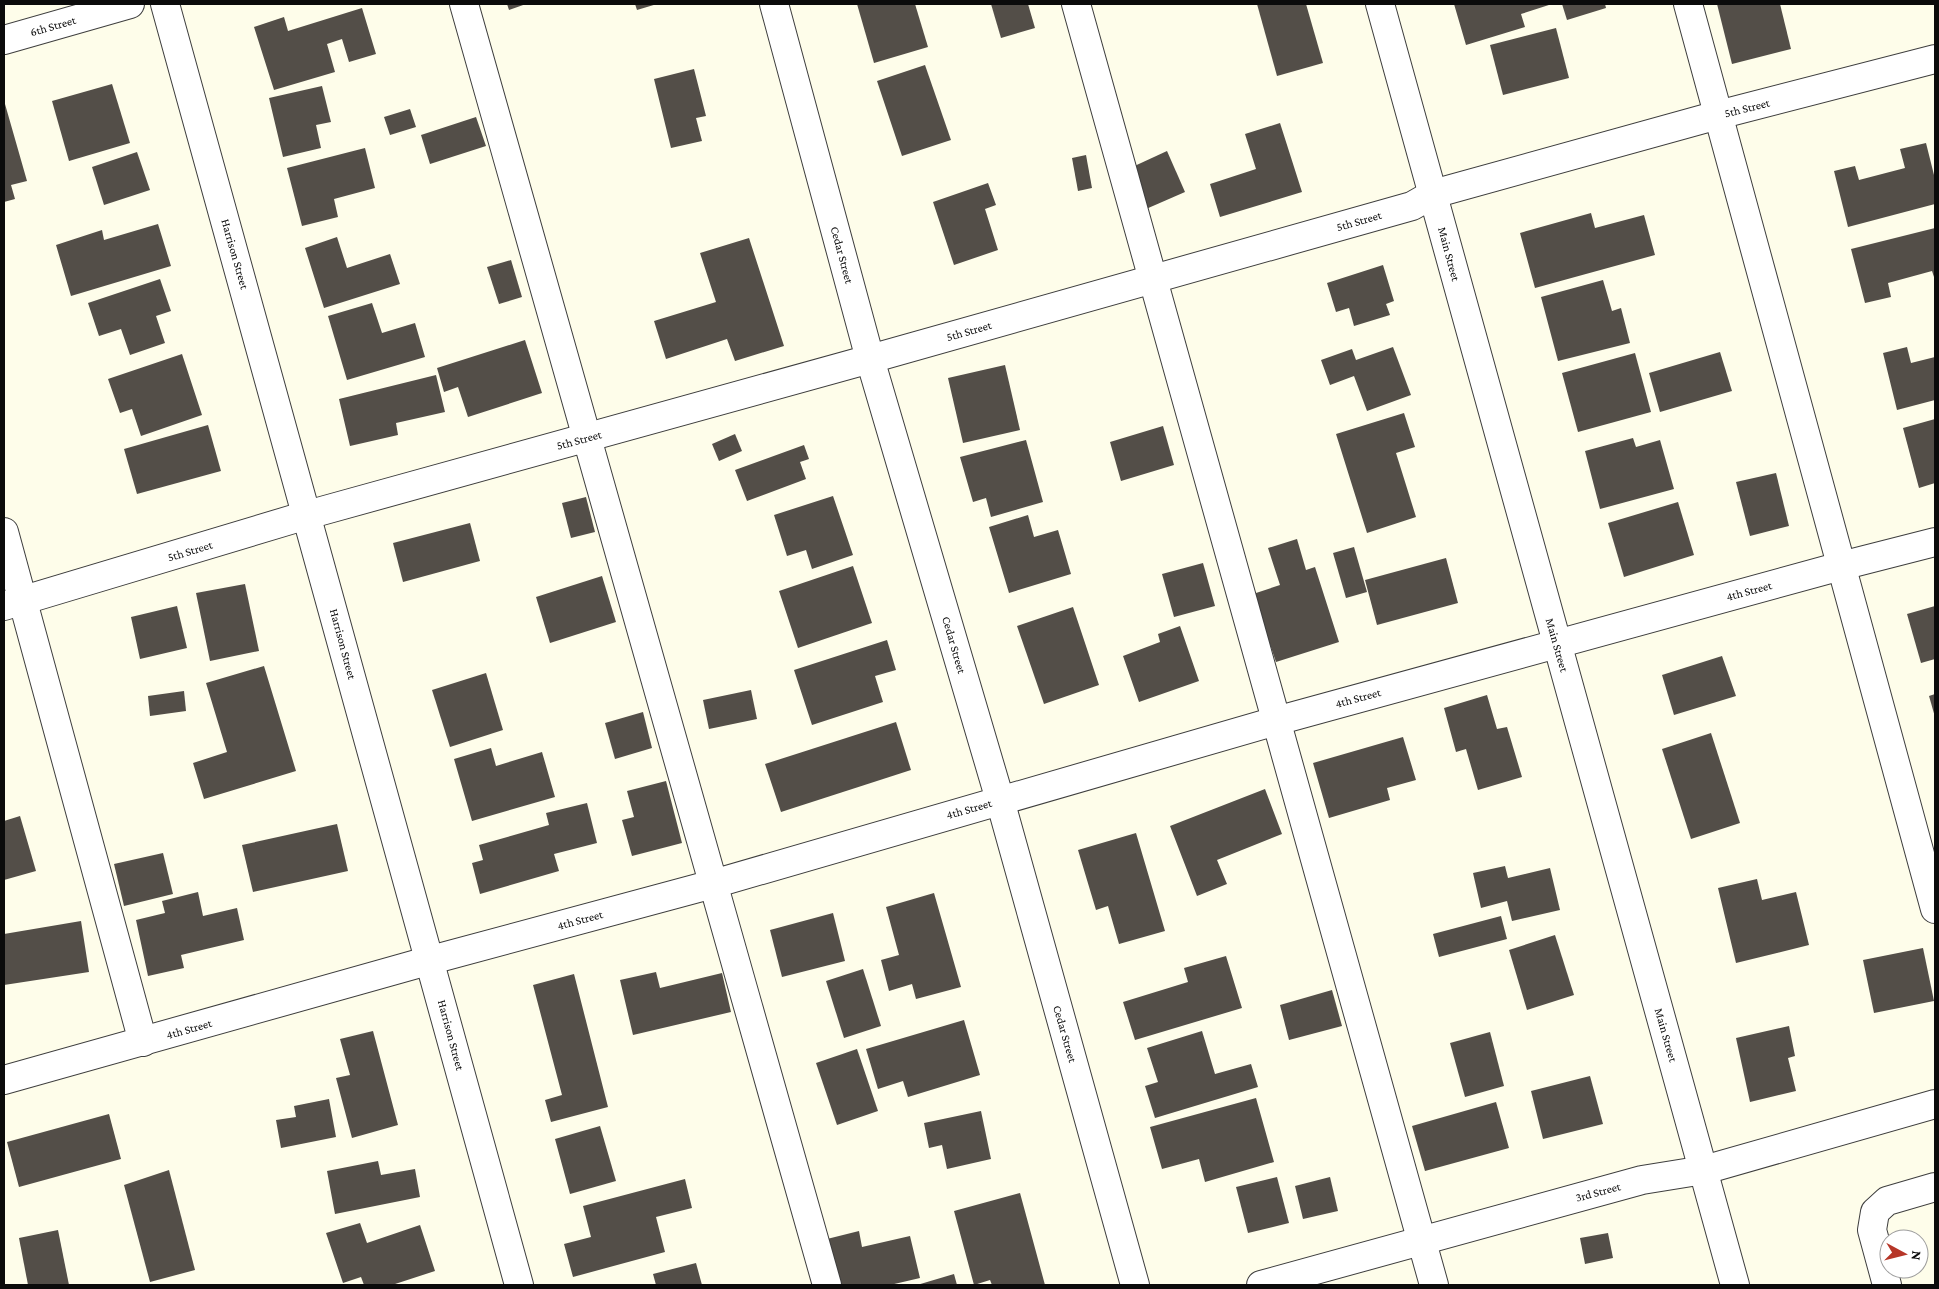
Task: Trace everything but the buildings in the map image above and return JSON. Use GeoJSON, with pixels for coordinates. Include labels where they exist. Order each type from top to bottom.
{"type":"FeatureCollection","features":[{"type":"Feature","properties":{"kind":"street","name":"6th Street"},"geometry":{"type":"LineString","coordinates":[[4,40],[130,4]]}},
{"type":"Feature","properties":{"kind":"street","name":"Harrison Street"},"geometry":{"type":"LineString","coordinates":[[165,4],[431,960],[519,1285]]}},
{"type":"Feature","properties":{"kind":"street"},"geometry":{"type":"LineString","coordinates":[[464,4],[827,1285]]}},
{"type":"Feature","properties":{"kind":"street","name":"Cedar Street"},"geometry":{"type":"LineString","coordinates":[[774,4],[870,359],[1000,800],[1135,1285]]}},
{"type":"Feature","properties":{"kind":"street"},"geometry":{"type":"LineString","coordinates":[[1076,4],[1434,1285]]}},
{"type":"Feature","properties":{"kind":"street","name":"Main Street"},"geometry":{"type":"LineString","coordinates":[[1380,4],[1735,1285]]}},
{"type":"Feature","properties":{"kind":"street"},"geometry":{"type":"LineString","coordinates":[[1688,4],[1935,909]]}},
{"type":"Feature","properties":{"kind":"street","name":"5th Street"},"geometry":{"type":"LineString","coordinates":[[13,604],[307,515],[1412,206],[1433,194],[1718,115],[1935,59]]}},
{"type":"Feature","properties":{"kind":"street"},"geometry":{"type":"LineString","coordinates":[[4,532],[13,604],[143,1042]]}},
{"type":"Feature","properties":{"kind":"street","name":"4th Street"},"geometry":{"type":"LineString","coordinates":[[4,1080],[431,960],[714,884],[1276,721],[1556,643],[1935,542]]}},
{"type":"Feature","properties":{"kind":"street","name":"3rd Street"},"geometry":{"type":"LineString","coordinates":[[1261,1285],[1642,1180],[1704,1170],[1935,1104]]}},
{"type":"Feature","properties":{"kind":"street"},"geometry":{"type":"LineString","coordinates":[[1887,1285],[1872,1230],[1875,1212],[1887,1202],[1935,1187]]}}]}
